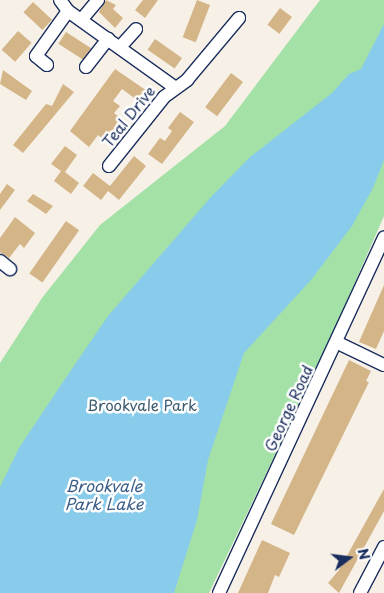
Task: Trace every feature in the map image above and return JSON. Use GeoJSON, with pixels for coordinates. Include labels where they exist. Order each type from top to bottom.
{"type":"FeatureCollection","features":[{"type":"Feature","properties":{"kind":"street","name":"Teal Drive"},"geometry":{"type":"LineString","coordinates":[[60,0],[68,11],[82,19],[174,87]]}},
{"type":"Feature","properties":{"kind":"street"},"geometry":{"type":"LineString","coordinates":[[82,19],[98,0]]}},
{"type":"Feature","properties":{"kind":"street"},"geometry":{"type":"LineString","coordinates":[[47,65],[36,56],[68,11]]}},
{"type":"Feature","properties":{"kind":"street","name":"Teal Drive"},"geometry":{"type":"LineString","coordinates":[[109,166],[174,87],[187,80],[239,18]]}},
{"type":"Feature","properties":{"kind":"street"},"geometry":{"type":"LineString","coordinates":[[120,47],[136,29]]}},
{"type":"Feature","properties":{"kind":"street"},"geometry":{"type":"LineString","coordinates":[[86,67],[108,39]]}},
{"type":"Feature","properties":{"kind":"street","name":"George Road"},"geometry":{"type":"LineString","coordinates":[[219,593],[338,342],[384,237]]}},
{"type":"Feature","properties":{"kind":"street"},"geometry":{"type":"LineString","coordinates":[[338,342],[384,366]]}},
{"type":"Feature","properties":{"kind":"street"},"geometry":{"type":"LineString","coordinates":[[360,593],[384,547]]}},
{"type":"Feature","properties":{"kind":"green space","name":"Brookvale Park Lake"},"geometry":{"type":"Polygon","coordinates":[[[320,0],[384,0],[384,216],[328,344],[209,593],[0,593],[0,363],[42,298],[100,225],[225,126],[320,0]]]}},
{"type":"Feature","properties":{"kind":"water","name":"Brookvale Park Lake"},"geometry":{"type":"Polygon","coordinates":[[[384,24],[384,160],[373,188],[352,226],[311,280],[244,353],[208,460],[197,520],[174,593],[0,593],[0,487],[19,448],[63,382],[108,316],[210,198],[250,157],[332,93],[349,74],[361,69],[384,24]]]}},
{"type":"Feature","properties":{"kind":"building"},"geometry":{"type":"Polygon","coordinates":[[[106,0],[116,5],[113,9],[123,18],[115,28],[99,12],[106,0]]]}},
{"type":"Feature","properties":{"kind":"building"},"geometry":{"type":"Polygon","coordinates":[[[143,0],[158,0],[145,18],[135,10],[143,0]]]}},
{"type":"Feature","properties":{"kind":"building"},"geometry":{"type":"Polygon","coordinates":[[[197,0],[210,5],[196,42],[183,37],[197,0]]]}},
{"type":"Feature","properties":{"kind":"building"},"geometry":{"type":"Polygon","coordinates":[[[33,2],[52,20],[42,30],[23,12],[33,2]]]}},
{"type":"Feature","properties":{"kind":"building"},"geometry":{"type":"Polygon","coordinates":[[[280,8],[292,17],[279,34],[267,25],[280,8]]]}},
{"type":"Feature","properties":{"kind":"building"},"geometry":{"type":"Polygon","coordinates":[[[18,31],[32,43],[15,62],[2,50],[18,31]]]}},
{"type":"Feature","properties":{"kind":"building"},"geometry":{"type":"Polygon","coordinates":[[[66,32],[91,48],[84,60],[58,44],[66,32]]]}},
{"type":"Feature","properties":{"kind":"building"},"geometry":{"type":"Polygon","coordinates":[[[155,39],[182,58],[175,69],[148,50],[155,39]]]}},
{"type":"Feature","properties":{"kind":"building"},"geometry":{"type":"Polygon","coordinates":[[[115,69],[150,93],[141,103],[122,89],[113,101],[120,106],[114,113],[129,125],[109,144],[98,135],[89,147],[70,131],[115,69]]]}},
{"type":"Feature","properties":{"kind":"building"},"geometry":{"type":"Polygon","coordinates":[[[3,70],[32,91],[26,100],[0,84],[3,70]]]}},
{"type":"Feature","properties":{"kind":"building"},"geometry":{"type":"Polygon","coordinates":[[[231,73],[243,82],[217,116],[205,107],[231,73]]]}},
{"type":"Feature","properties":{"kind":"building"},"geometry":{"type":"Polygon","coordinates":[[[63,84],[74,92],[23,153],[13,145],[46,104],[52,106],[63,84]]]}},
{"type":"Feature","properties":{"kind":"building"},"geometry":{"type":"Polygon","coordinates":[[[180,112],[194,122],[162,164],[148,154],[160,138],[165,141],[172,131],[168,128],[180,112]]]}},
{"type":"Feature","properties":{"kind":"building"},"geometry":{"type":"Polygon","coordinates":[[[65,146],[77,155],[65,172],[79,183],[71,194],[54,181],[61,171],[51,164],[65,146]]]}},
{"type":"Feature","properties":{"kind":"building"},"geometry":{"type":"Polygon","coordinates":[[[134,156],[146,166],[119,200],[108,191],[101,200],[83,186],[93,173],[110,186],[134,156]]]}},
{"type":"Feature","properties":{"kind":"building"},"geometry":{"type":"Polygon","coordinates":[[[7,184],[15,190],[0,210],[0,194],[7,184]]]}},
{"type":"Feature","properties":{"kind":"building"},"geometry":{"type":"Polygon","coordinates":[[[33,194],[53,206],[46,214],[27,201],[33,194]]]}},
{"type":"Feature","properties":{"kind":"building"},"geometry":{"type":"Polygon","coordinates":[[[15,217],[35,233],[24,248],[20,244],[9,258],[0,252],[0,238],[15,217]]]}},
{"type":"Feature","properties":{"kind":"building"},"geometry":{"type":"Polygon","coordinates":[[[66,221],[79,230],[42,283],[29,273],[66,221]]]}},
{"type":"Feature","properties":{"kind":"building"},"geometry":{"type":"Polygon","coordinates":[[[384,285],[384,331],[376,349],[359,342],[384,285]]]}},
{"type":"Feature","properties":{"kind":"building"},"geometry":{"type":"Polygon","coordinates":[[[349,360],[371,371],[366,381],[369,382],[294,535],[271,524],[349,360]]]}},
{"type":"Feature","properties":{"kind":"building"},"geometry":{"type":"Polygon","coordinates":[[[384,489],[384,511],[339,593],[328,583],[339,570],[384,489]]]}},
{"type":"Feature","properties":{"kind":"building"},"geometry":{"type":"Polygon","coordinates":[[[262,540],[290,553],[279,577],[275,575],[268,593],[238,593],[262,540]]]}},
{"type":"Feature","properties":{"kind":"park label","name":"Brookvale Park"},"geometry":{"type":"Point","coordinates":[142,405]}}]}
